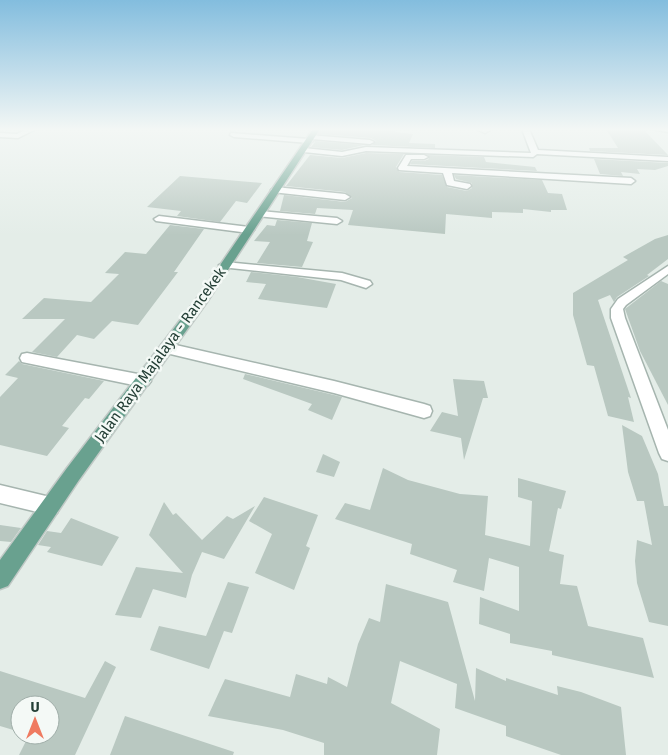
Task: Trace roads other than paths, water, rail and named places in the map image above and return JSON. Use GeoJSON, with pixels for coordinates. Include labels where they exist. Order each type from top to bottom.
{"type":"FeatureCollection","features":[{"type":"Feature","properties":{"kind":"main road","name":"Jalan Raya Majalaya - Rancekek"},"geometry":{"type":"LineString","coordinates":[[0,578],[50,506],[167,348],[292,164]]}},
{"type":"Feature","properties":{"kind":"street"},"geometry":{"type":"LineString","coordinates":[[404,164],[402,168],[448,172],[631,181]]}},
{"type":"Feature","properties":{"kind":"street"},"geometry":{"type":"LineString","coordinates":[[448,172],[450,183],[468,186]]}},
{"type":"Feature","properties":{"kind":"street"},"geometry":{"type":"LineString","coordinates":[[275,190],[345,197]]}},
{"type":"Feature","properties":{"kind":"street"},"geometry":{"type":"LineString","coordinates":[[260,214],[337,221]]}},
{"type":"Feature","properties":{"kind":"street"},"geometry":{"type":"LineString","coordinates":[[159,219],[249,230]]}},
{"type":"Feature","properties":{"kind":"street"},"geometry":{"type":"LineString","coordinates":[[225,265],[342,277],[366,284]]}},
{"type":"Feature","properties":{"kind":"street"},"geometry":{"type":"LineString","coordinates":[[668,269],[622,302],[617,309],[618,318],[668,453]]}},
{"type":"Feature","properties":{"kind":"street"},"geometry":{"type":"LineString","coordinates":[[167,348],[334,387],[424,412]]}},
{"type":"Feature","properties":{"kind":"street"},"geometry":{"type":"LineString","coordinates":[[27,358],[143,381]]}},
{"type":"Feature","properties":{"kind":"street"},"geometry":{"type":"LineString","coordinates":[[0,494],[50,506]]}}]}
